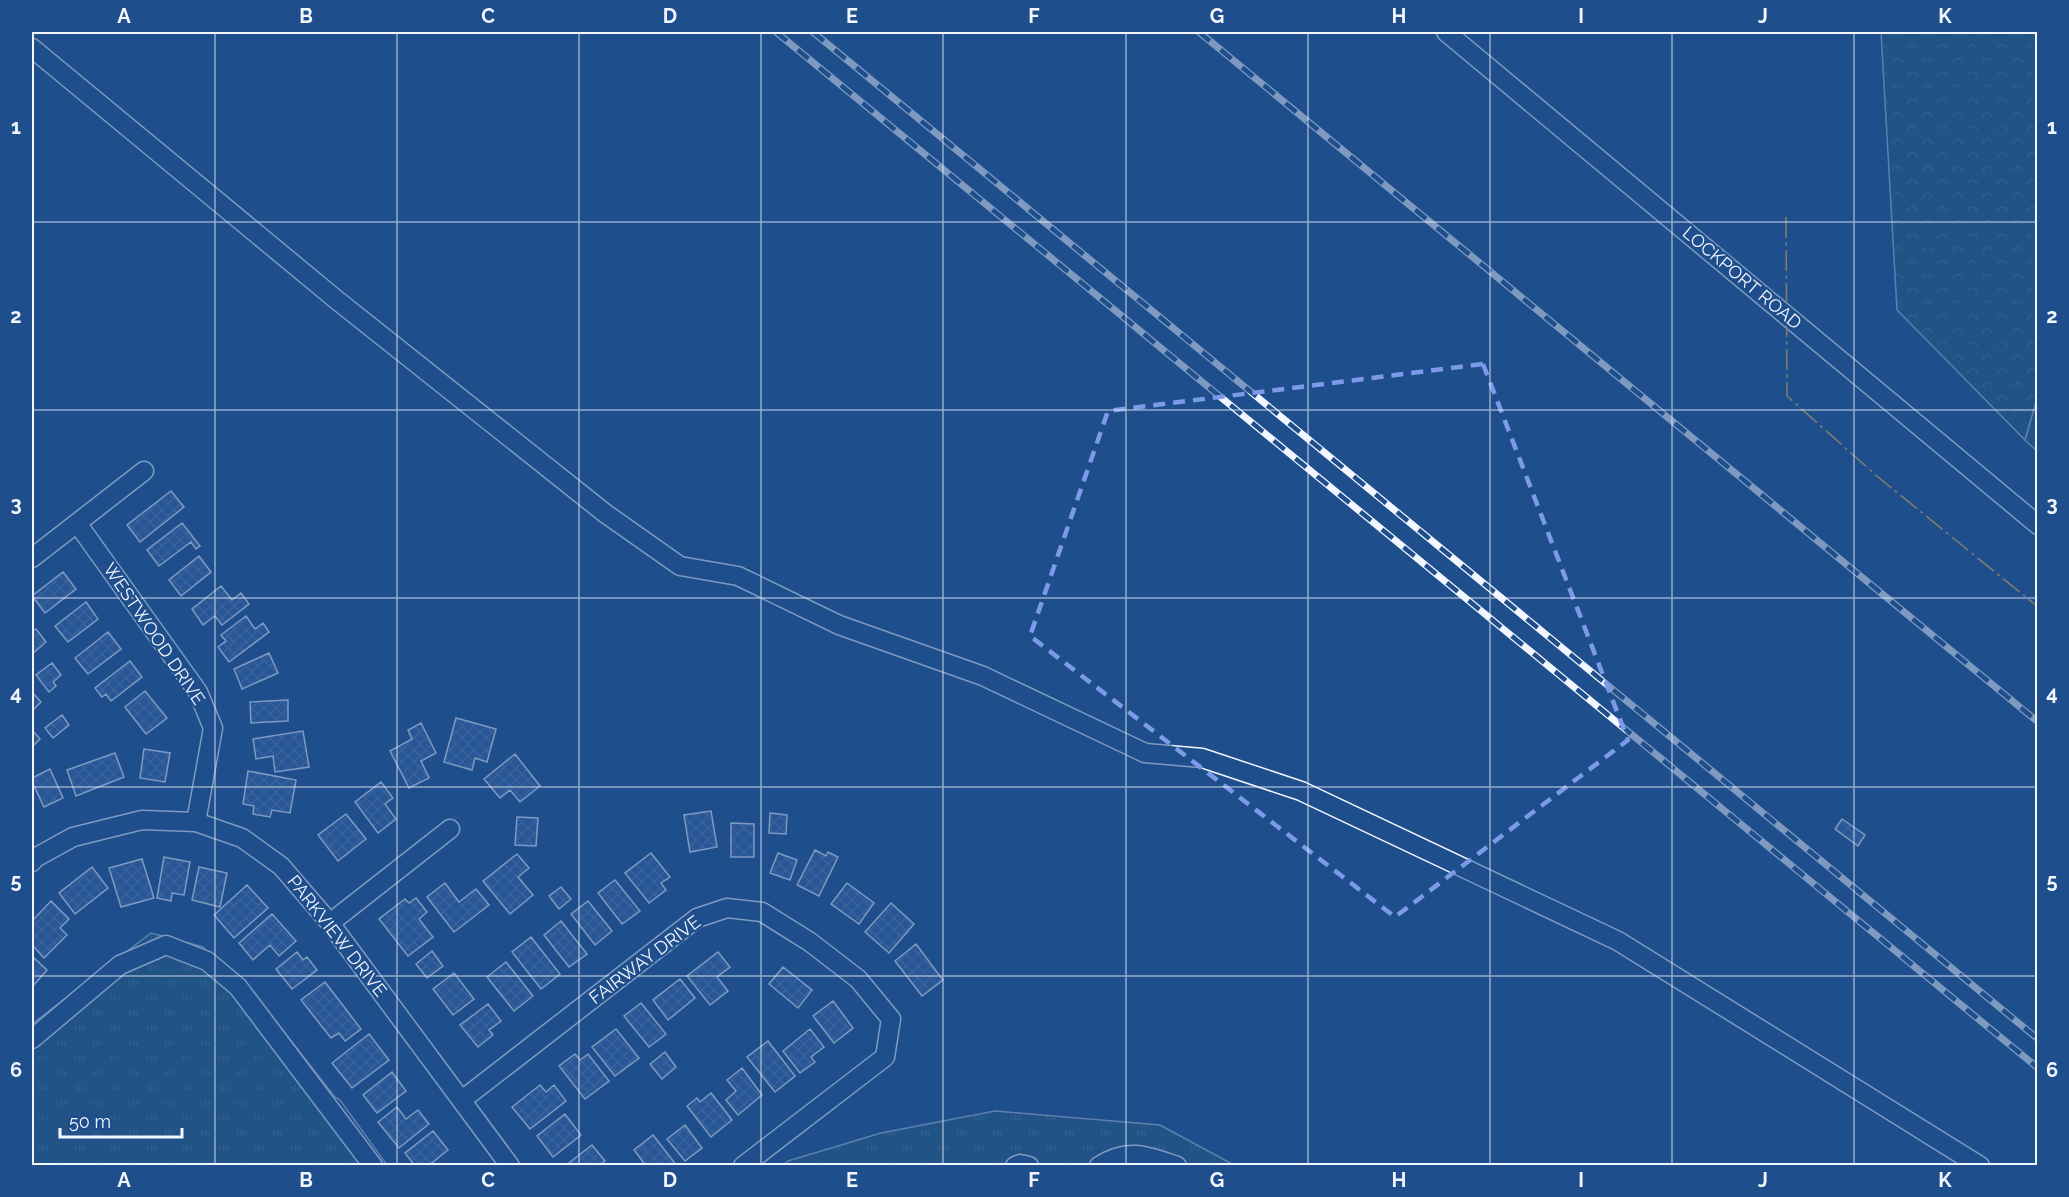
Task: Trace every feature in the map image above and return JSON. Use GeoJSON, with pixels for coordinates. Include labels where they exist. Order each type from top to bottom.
{"type":"FeatureCollection","features":[{"type":"Feature","properties":{"kind":"street","name":"LOCKPORT ROAD"},"geometry":{"type":"LineString","coordinates":[[1446,32],[2037,525]]}},
{"type":"Feature","properties":{"kind":"street"},"geometry":{"type":"LineString","coordinates":[[32,48],[412,360],[606,514],[680,566],[738,576],[839,625],[983,676],[1145,753],[1202,758],[1301,791],[1618,941],[1980,1166]]}},
{"type":"Feature","properties":{"kind":"street"},"geometry":{"type":"LineString","coordinates":[[32,558],[144,471]]}},
{"type":"Feature","properties":{"kind":"street","name":"WESTWOOD DRIVE"},"geometry":{"type":"LineString","coordinates":[[77,523],[198,692],[213,728],[196,822]]}},
{"type":"Feature","properties":{"kind":"street","name":"PARKVIEW DRIVE"},"geometry":{"type":"LineString","coordinates":[[33,858],[73,837],[142,820],[196,822],[242,838],[280,866],[330,923],[510,1166]]}},
{"type":"Feature","properties":{"kind":"street"},"geometry":{"type":"LineString","coordinates":[[330,923],[450,829]]}},
{"type":"Feature","properties":{"kind":"street","name":"FAIRWAY DRIVE"},"geometry":{"type":"LineString","coordinates":[[462,1100],[697,918],[727,908],[762,912],[810,942],[858,979],[891,1019],[885,1057],[743,1166]]}},
{"type":"Feature","properties":{"kind":"street"},"geometry":{"type":"LineString","coordinates":[[32,1039],[120,965],[166,945],[191,953],[207,960],[238,987],[373,1166]]}},
{"type":"Feature","properties":{"kind":"street"},"geometry":{"type":"LineString","coordinates":[[1099,1166],[1108,1160],[1127,1154],[1147,1155],[1177,1166]]}},
{"type":"Feature","properties":{"kind":"street"},"geometry":{"type":"LineString","coordinates":[[1015,1166],[1020,1164],[1029,1166]]}},
{"type":"Feature","properties":{"kind":"highlighted area"},"geometry":{"type":"Polygon","coordinates":[[[1483,364],[1628,740],[1395,917],[1030,636],[1108,411],[1483,364]]]}},
{"type":"Feature","properties":{"kind":"green space"},"geometry":{"type":"Polygon","coordinates":[[[1881,32],[2037,32],[2038,395],[2025,440],[1897,310],[1881,32]]]}},
{"type":"Feature","properties":{"kind":"green space"},"geometry":{"type":"Polygon","coordinates":[[[2037,395],[2037,451],[2025,440],[2037,395]]]}},
{"type":"Feature","properties":{"kind":"green space"},"geometry":{"type":"Polygon","coordinates":[[[151,933],[203,947],[270,1014],[335,1097],[340,1100],[387,1165],[32,1166],[32,1024],[151,933]]]}},
{"type":"Feature","properties":{"kind":"green space"},"geometry":{"type":"Polygon","coordinates":[[[995,1111],[1160,1125],[1234,1165],[782,1166],[788,1161],[881,1133],[995,1111]]]}},
{"type":"Feature","properties":{"kind":"building"},"geometry":{"type":"Polygon","coordinates":[[[171,491],[184,507],[140,542],[127,525],[171,491]]]}},
{"type":"Feature","properties":{"kind":"building"},"geometry":{"type":"Polygon","coordinates":[[[182,523],[200,546],[196,549],[191,542],[159,566],[147,550],[182,523]]]}},
{"type":"Feature","properties":{"kind":"building"},"geometry":{"type":"Polygon","coordinates":[[[199,556],[211,572],[181,596],[169,580],[199,556]]]}},
{"type":"Feature","properties":{"kind":"building"},"geometry":{"type":"Polygon","coordinates":[[[63,572],[76,589],[45,613],[32,596],[63,572]]]}},
{"type":"Feature","properties":{"kind":"building"},"geometry":{"type":"Polygon","coordinates":[[[221,586],[232,600],[241,593],[249,604],[222,625],[215,616],[203,625],[192,609],[221,586]]]}},
{"type":"Feature","properties":{"kind":"building"},"geometry":{"type":"Polygon","coordinates":[[[86,602],[98,619],[68,642],[55,626],[86,602]]]}},
{"type":"Feature","properties":{"kind":"building"},"geometry":{"type":"Polygon","coordinates":[[[246,616],[255,629],[263,623],[269,632],[229,662],[218,647],[226,641],[221,635],[246,616]]]}},
{"type":"Feature","properties":{"kind":"building"},"geometry":{"type":"Polygon","coordinates":[[[36,629],[46,642],[32,654],[32,632],[36,629]]]}},
{"type":"Feature","properties":{"kind":"building"},"geometry":{"type":"Polygon","coordinates":[[[108,632],[121,649],[88,674],[75,658],[108,632]]]}},
{"type":"Feature","properties":{"kind":"building"},"geometry":{"type":"Polygon","coordinates":[[[269,653],[278,673],[242,689],[234,669],[269,653]]]}},
{"type":"Feature","properties":{"kind":"building"},"geometry":{"type":"Polygon","coordinates":[[[130,661],[142,677],[111,701],[106,694],[102,697],[95,688],[130,661]]]}},
{"type":"Feature","properties":{"kind":"building"},"geometry":{"type":"Polygon","coordinates":[[[52,663],[61,675],[53,682],[56,686],[49,692],[36,675],[52,663]]]}},
{"type":"Feature","properties":{"kind":"building"},"geometry":{"type":"Polygon","coordinates":[[[145,691],[167,718],[146,734],[125,707],[145,691]]]}},
{"type":"Feature","properties":{"kind":"building"},"geometry":{"type":"Polygon","coordinates":[[[32,692],[41,702],[32,711],[32,692]]]}},
{"type":"Feature","properties":{"kind":"building"},"geometry":{"type":"Polygon","coordinates":[[[288,700],[288,721],[251,723],[250,702],[288,700]]]}},
{"type":"Feature","properties":{"kind":"building"},"geometry":{"type":"Polygon","coordinates":[[[62,715],[69,725],[53,738],[45,728],[62,715]]]}},
{"type":"Feature","properties":{"kind":"building"},"geometry":{"type":"Polygon","coordinates":[[[456,718],[496,729],[487,762],[475,758],[472,770],[444,762],[456,718]]]}},
{"type":"Feature","properties":{"kind":"building"},"geometry":{"type":"Polygon","coordinates":[[[421,723],[436,753],[421,761],[429,778],[409,788],[390,751],[412,739],[408,730],[421,723]]]}},
{"type":"Feature","properties":{"kind":"building"},"geometry":{"type":"Polygon","coordinates":[[[32,730],[40,739],[32,747],[32,730]]]}},
{"type":"Feature","properties":{"kind":"building"},"geometry":{"type":"Polygon","coordinates":[[[303,731],[309,767],[275,772],[273,756],[256,759],[253,739],[303,731]]]}},
{"type":"Feature","properties":{"kind":"building"},"geometry":{"type":"Polygon","coordinates":[[[144,749],[170,753],[165,782],[140,778],[144,749]]]}},
{"type":"Feature","properties":{"kind":"building"},"geometry":{"type":"Polygon","coordinates":[[[115,753],[124,777],[76,796],[67,770],[115,753]]]}},
{"type":"Feature","properties":{"kind":"building"},"geometry":{"type":"Polygon","coordinates":[[[515,754],[540,786],[520,802],[510,790],[500,798],[484,779],[515,754]]]}},
{"type":"Feature","properties":{"kind":"building"},"geometry":{"type":"Polygon","coordinates":[[[50,769],[63,798],[44,807],[32,778],[50,769]]]}},
{"type":"Feature","properties":{"kind":"building"},"geometry":{"type":"Polygon","coordinates":[[[248,771],[296,780],[290,813],[272,810],[270,817],[253,814],[254,806],[243,804],[248,771]]]}},
{"type":"Feature","properties":{"kind":"building"},"geometry":{"type":"Polygon","coordinates":[[[381,782],[393,798],[385,804],[396,819],[378,833],[355,802],[381,782]]]}},
{"type":"Feature","properties":{"kind":"building"},"geometry":{"type":"Polygon","coordinates":[[[711,811],[717,847],[690,852],[684,815],[711,811]]]}},
{"type":"Feature","properties":{"kind":"building"},"geometry":{"type":"Polygon","coordinates":[[[770,813],[787,815],[786,834],[769,833],[770,813]]]}},
{"type":"Feature","properties":{"kind":"building"},"geometry":{"type":"Polygon","coordinates":[[[346,814],[366,839],[338,861],[318,835],[346,814]]]}},
{"type":"Feature","properties":{"kind":"building"},"geometry":{"type":"Polygon","coordinates":[[[517,817],[538,818],[536,846],[515,845],[517,817]]]}},
{"type":"Feature","properties":{"kind":"building"},"geometry":{"type":"Polygon","coordinates":[[[1842,819],[1865,835],[1858,846],[1835,829],[1842,819]]]}},
{"type":"Feature","properties":{"kind":"building"},"geometry":{"type":"Polygon","coordinates":[[[731,823],[754,824],[754,857],[731,857],[731,823]]]}},
{"type":"Feature","properties":{"kind":"building"},"geometry":{"type":"Polygon","coordinates":[[[815,850],[826,856],[828,852],[838,857],[819,896],[797,885],[815,850]]]}},
{"type":"Feature","properties":{"kind":"building"},"geometry":{"type":"Polygon","coordinates":[[[651,853],[670,877],[661,883],[666,890],[649,903],[625,873],[651,853]]]}},
{"type":"Feature","properties":{"kind":"building"},"geometry":{"type":"Polygon","coordinates":[[[778,853],[797,860],[790,880],[770,873],[778,853]]]}},
{"type":"Feature","properties":{"kind":"building"},"geometry":{"type":"Polygon","coordinates":[[[517,854],[529,868],[518,877],[533,895],[510,914],[483,881],[517,854]]]}},
{"type":"Feature","properties":{"kind":"building"},"geometry":{"type":"Polygon","coordinates":[[[164,857],[190,862],[184,895],[172,893],[171,901],[157,898],[164,857]]]}},
{"type":"Feature","properties":{"kind":"building"},"geometry":{"type":"Polygon","coordinates":[[[142,859],[154,898],[121,907],[109,868],[142,859]]]}},
{"type":"Feature","properties":{"kind":"building"},"geometry":{"type":"Polygon","coordinates":[[[92,867],[108,888],[75,914],[59,893],[92,867]]]}},
{"type":"Feature","properties":{"kind":"building"},"geometry":{"type":"Polygon","coordinates":[[[199,867],[227,873],[220,907],[192,900],[199,867]]]}},
{"type":"Feature","properties":{"kind":"building"},"geometry":{"type":"Polygon","coordinates":[[[615,880],[640,911],[622,924],[598,893],[615,880]]]}},
{"type":"Feature","properties":{"kind":"building"},"geometry":{"type":"Polygon","coordinates":[[[445,883],[459,902],[476,889],[489,905],[454,932],[427,897],[445,883]]]}},
{"type":"Feature","properties":{"kind":"building"},"geometry":{"type":"Polygon","coordinates":[[[847,883],[874,903],[859,924],[831,904],[847,883]]]}},
{"type":"Feature","properties":{"kind":"building"},"geometry":{"type":"Polygon","coordinates":[[[247,885],[268,908],[234,938],[214,915],[247,885]]]}},
{"type":"Feature","properties":{"kind":"building"},"geometry":{"type":"Polygon","coordinates":[[[561,887],[571,899],[559,909],[549,896],[561,887]]]}},
{"type":"Feature","properties":{"kind":"building"},"geometry":{"type":"Polygon","coordinates":[[[416,898],[427,912],[419,919],[433,937],[408,956],[379,919],[405,899],[409,903],[416,898]]]}},
{"type":"Feature","properties":{"kind":"building"},"geometry":{"type":"Polygon","coordinates":[[[51,901],[69,919],[60,928],[67,935],[44,958],[32,945],[32,921],[51,901]]]}},
{"type":"Feature","properties":{"kind":"building"},"geometry":{"type":"Polygon","coordinates":[[[588,901],[612,931],[595,945],[571,914],[588,901]]]}},
{"type":"Feature","properties":{"kind":"building"},"geometry":{"type":"Polygon","coordinates":[[[891,903],[914,924],[889,953],[865,932],[891,903]]]}},
{"type":"Feature","properties":{"kind":"building"},"geometry":{"type":"Polygon","coordinates":[[[272,914],[296,941],[279,956],[270,945],[253,960],[239,943],[272,914]]]}},
{"type":"Feature","properties":{"kind":"building"},"geometry":{"type":"Polygon","coordinates":[[[561,921],[587,954],[569,967],[544,935],[561,921]]]}},
{"type":"Feature","properties":{"kind":"building"},"geometry":{"type":"Polygon","coordinates":[[[531,937],[560,974],[541,989],[512,952],[531,937]]]}},
{"type":"Feature","properties":{"kind":"building"},"geometry":{"type":"Polygon","coordinates":[[[916,944],[943,980],[922,996],[895,961],[916,944]]]}},
{"type":"Feature","properties":{"kind":"building"},"geometry":{"type":"Polygon","coordinates":[[[432,951],[443,966],[427,978],[416,964],[432,951]]]}},
{"type":"Feature","properties":{"kind":"building"},"geometry":{"type":"Polygon","coordinates":[[[297,952],[303,960],[307,957],[317,970],[292,989],[276,969],[297,952]]]}},
{"type":"Feature","properties":{"kind":"building"},"geometry":{"type":"Polygon","coordinates":[[[718,952],[730,967],[717,977],[728,991],[710,1005],[687,976],[718,952]]]}},
{"type":"Feature","properties":{"kind":"building"},"geometry":{"type":"Polygon","coordinates":[[[32,956],[47,970],[32,987],[32,956]]]}},
{"type":"Feature","properties":{"kind":"building"},"geometry":{"type":"Polygon","coordinates":[[[506,962],[533,996],[514,1011],[487,977],[506,962]]]}},
{"type":"Feature","properties":{"kind":"building"},"geometry":{"type":"Polygon","coordinates":[[[783,967],[812,990],[798,1008],[769,984],[783,967]]]}},
{"type":"Feature","properties":{"kind":"building"},"geometry":{"type":"Polygon","coordinates":[[[454,973],[474,999],[453,1015],[433,989],[454,973]]]}},
{"type":"Feature","properties":{"kind":"building"},"geometry":{"type":"Polygon","coordinates":[[[680,979],[695,998],[668,1020],[653,1000],[680,979]]]}},
{"type":"Feature","properties":{"kind":"building"},"geometry":{"type":"Polygon","coordinates":[[[325,982],[361,1029],[345,1041],[339,1033],[331,1038],[301,1000],[325,982]]]}},
{"type":"Feature","properties":{"kind":"building"},"geometry":{"type":"Polygon","coordinates":[[[833,1001],[853,1028],[834,1043],[813,1016],[833,1001]]]}},
{"type":"Feature","properties":{"kind":"building"},"geometry":{"type":"Polygon","coordinates":[[[641,1003],[666,1034],[649,1047],[624,1016],[641,1003]]]}},
{"type":"Feature","properties":{"kind":"building"},"geometry":{"type":"Polygon","coordinates":[[[488,1004],[501,1021],[489,1030],[493,1035],[478,1047],[460,1025],[488,1004]]]}},
{"type":"Feature","properties":{"kind":"building"},"geometry":{"type":"Polygon","coordinates":[[[616,1029],[639,1058],[615,1076],[592,1047],[616,1029]]]}},
{"type":"Feature","properties":{"kind":"building"},"geometry":{"type":"Polygon","coordinates":[[[810,1029],[824,1047],[811,1057],[815,1062],[800,1073],[783,1051],[810,1029]]]}},
{"type":"Feature","properties":{"kind":"building"},"geometry":{"type":"Polygon","coordinates":[[[369,1034],[389,1060],[352,1088],[332,1063],[369,1034]]]}},
{"type":"Feature","properties":{"kind":"building"},"geometry":{"type":"Polygon","coordinates":[[[768,1041],[795,1076],[775,1092],[747,1057],[768,1041]]]}},
{"type":"Feature","properties":{"kind":"building"},"geometry":{"type":"Polygon","coordinates":[[[665,1052],[676,1067],[662,1079],[650,1064],[665,1052]]]}},
{"type":"Feature","properties":{"kind":"building"},"geometry":{"type":"Polygon","coordinates":[[[575,1054],[580,1060],[588,1054],[609,1081],[585,1099],[559,1066],[575,1054]]]}},
{"type":"Feature","properties":{"kind":"building"},"geometry":{"type":"Polygon","coordinates":[[[742,1068],[762,1095],[738,1115],[726,1100],[736,1091],[727,1080],[742,1068]]]}},
{"type":"Feature","properties":{"kind":"building"},"geometry":{"type":"Polygon","coordinates":[[[392,1072],[406,1091],[377,1113],[363,1095],[392,1072]]]}},
{"type":"Feature","properties":{"kind":"building"},"geometry":{"type":"Polygon","coordinates":[[[540,1085],[546,1092],[554,1085],[566,1101],[530,1129],[512,1107],[540,1085]]]}},
{"type":"Feature","properties":{"kind":"building"},"geometry":{"type":"Polygon","coordinates":[[[711,1093],[732,1120],[711,1137],[687,1106],[697,1098],[700,1102],[711,1093]]]}},
{"type":"Feature","properties":{"kind":"building"},"geometry":{"type":"Polygon","coordinates":[[[397,1107],[406,1119],[418,1110],[429,1124],[399,1148],[378,1122],[397,1107]]]}},
{"type":"Feature","properties":{"kind":"building"},"geometry":{"type":"Polygon","coordinates":[[[565,1114],[581,1135],[553,1157],[537,1136],[565,1114]]]}},
{"type":"Feature","properties":{"kind":"building"},"geometry":{"type":"Polygon","coordinates":[[[685,1125],[702,1148],[685,1161],[667,1139],[685,1125]]]}},
{"type":"Feature","properties":{"kind":"building"},"geometry":{"type":"Polygon","coordinates":[[[433,1131],[448,1150],[428,1166],[415,1166],[405,1153],[433,1131]]]}},
{"type":"Feature","properties":{"kind":"building"},"geometry":{"type":"Polygon","coordinates":[[[653,1135],[677,1166],[646,1166],[634,1150],[653,1135]]]}},
{"type":"Feature","properties":{"kind":"building"},"geometry":{"type":"Polygon","coordinates":[[[592,1145],[605,1161],[599,1166],[565,1166],[592,1145]]]}},
{"type":"Feature","properties":{"kind":"railway"},"geometry":{"type":"LineString","coordinates":[[776,32],[2038,1068]]}},
{"type":"Feature","properties":{"kind":"railway"},"geometry":{"type":"LineString","coordinates":[[813,32],[2038,1039]]}},
{"type":"Feature","properties":{"kind":"railway"},"geometry":{"type":"LineString","coordinates":[[1199,32],[2038,722]]}},
{"type":"Feature","properties":{"kind":"power"},"geometry":{"type":"LineString","coordinates":[[1786,217],[1787,396],[1878,477],[2038,607]]}}]}
